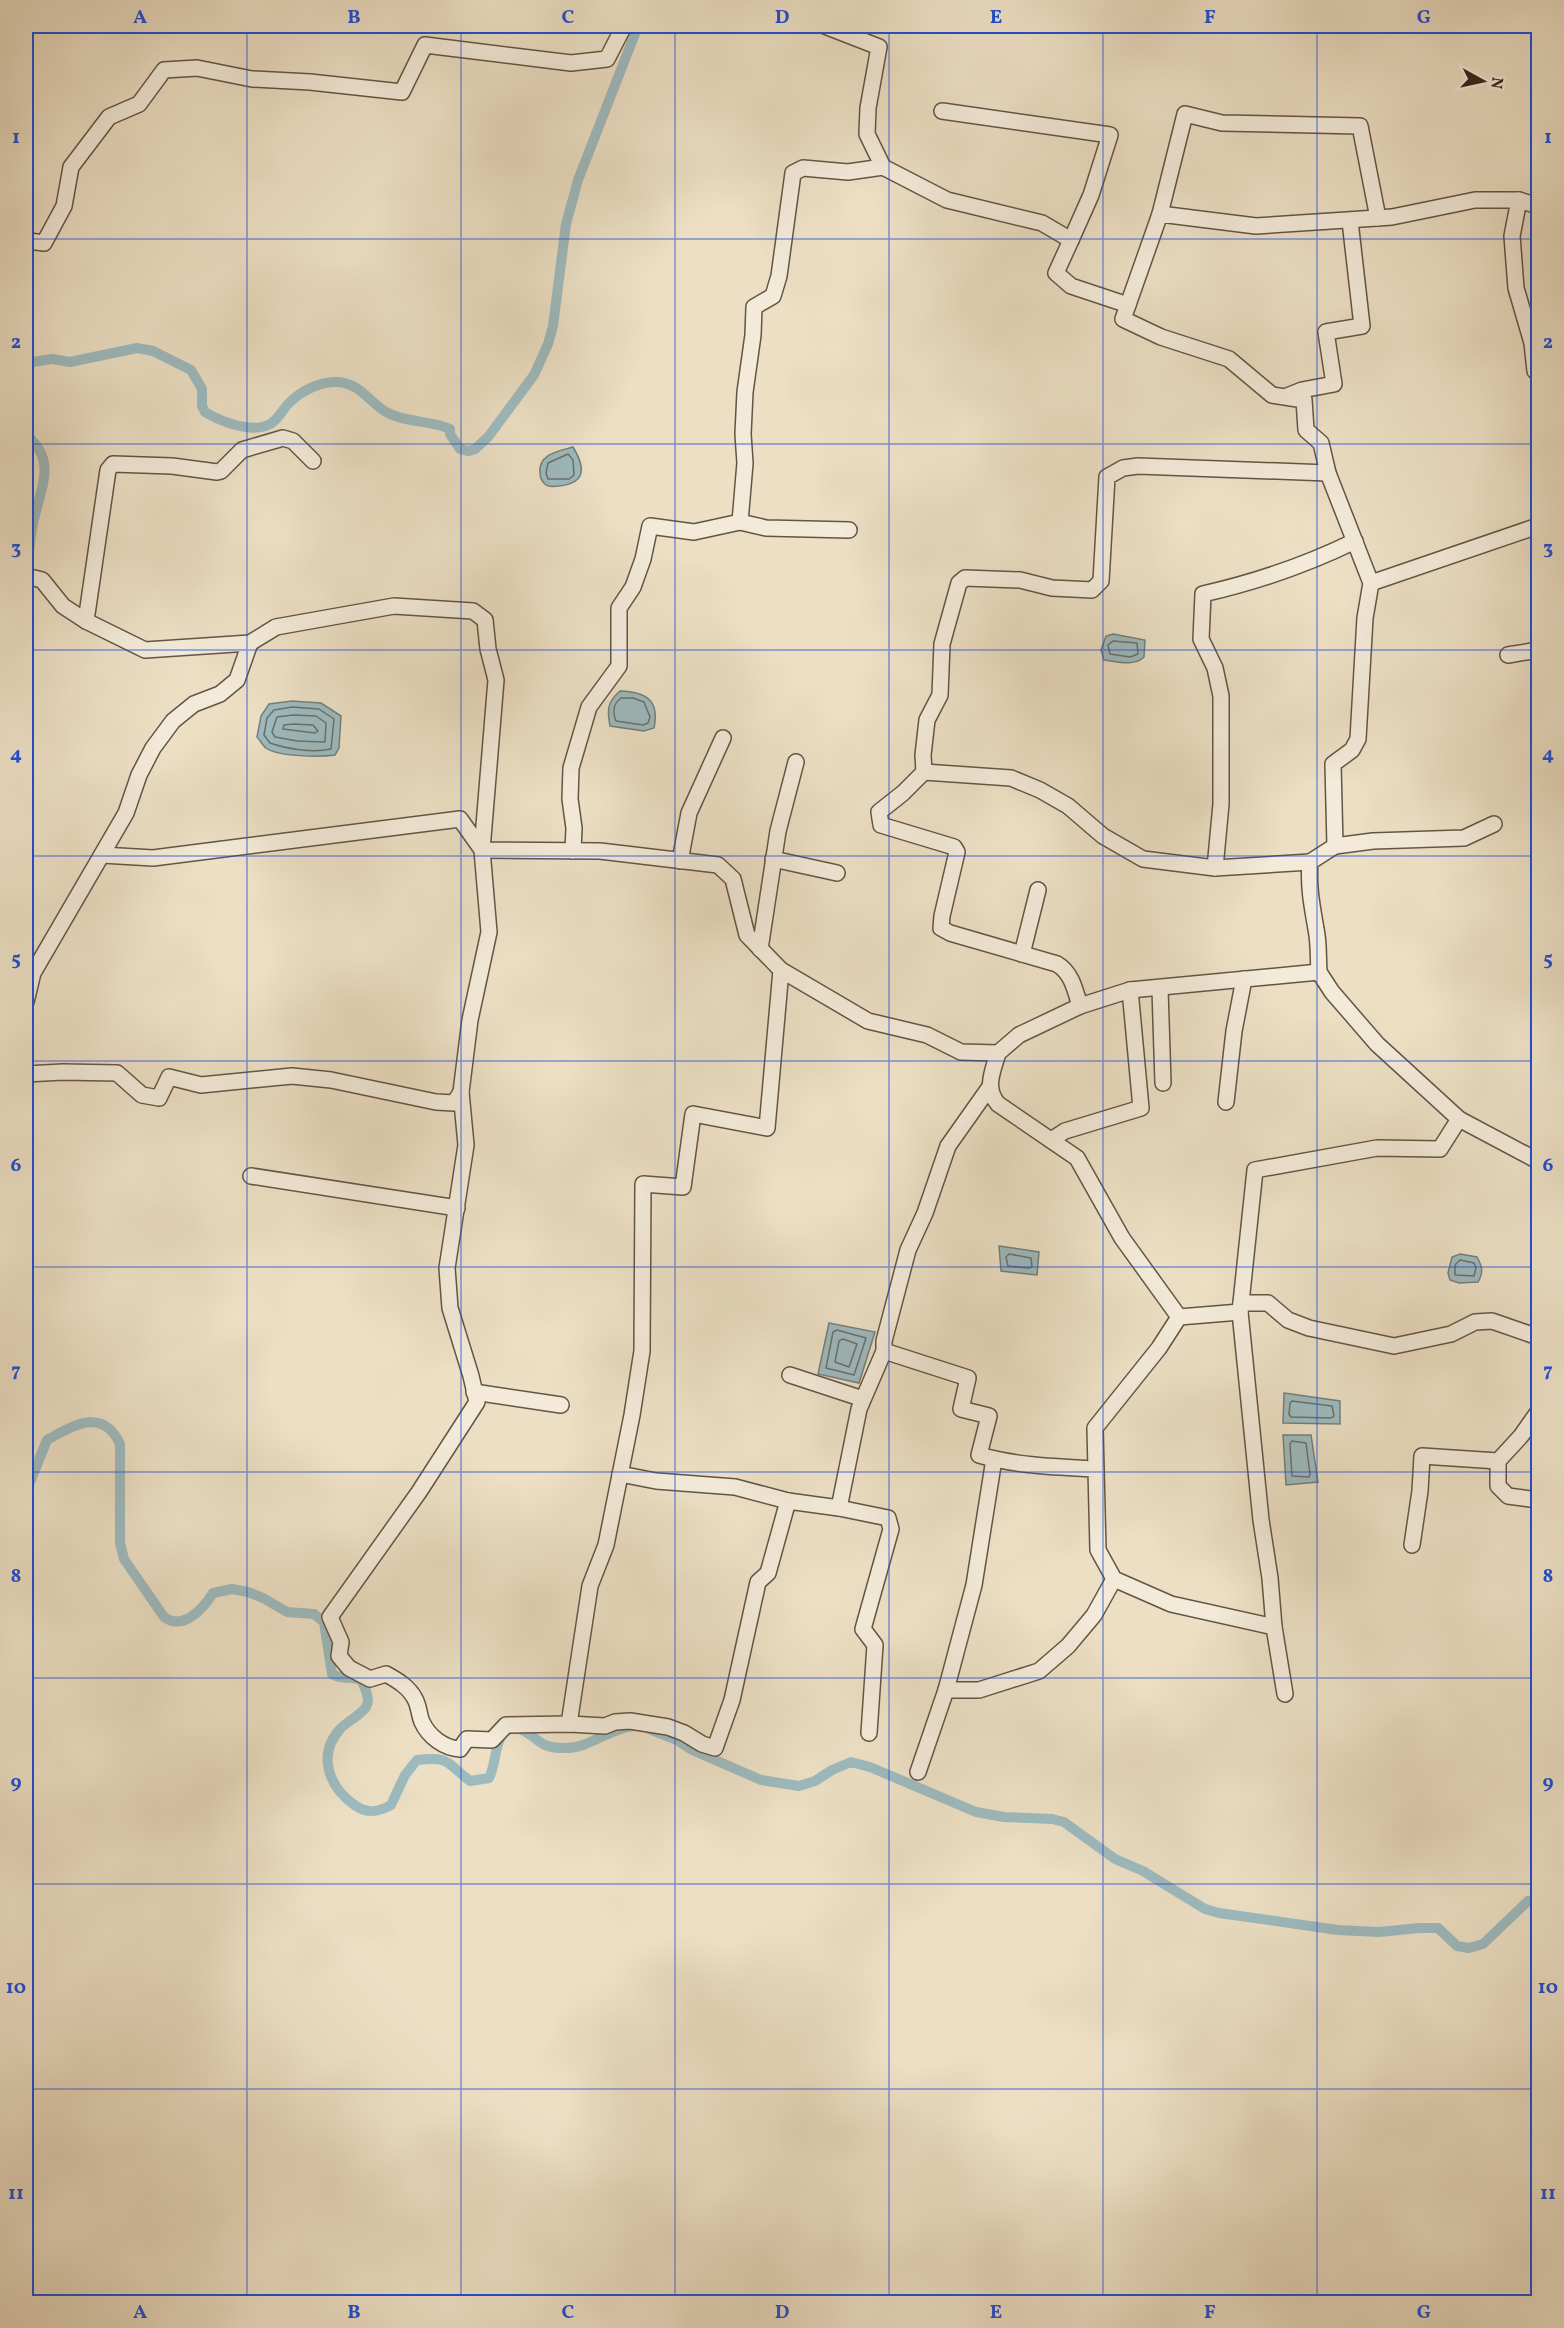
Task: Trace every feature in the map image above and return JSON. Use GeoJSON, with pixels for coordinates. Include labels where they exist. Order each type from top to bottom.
{"type":"FeatureCollection","features":[{"type":"Feature","properties":{"kind":"street"},"geometry":{"type":"LineString","coordinates":[[26,244],[28,241],[44,243],[64,206],[71,167],[109,117],[139,104],[164,70],[197,68],[252,79],[310,82],[402,92],[425,45],[571,63],[607,59],[624,26]]}},
{"type":"Feature","properties":{"kind":"street"},"geometry":{"type":"LineString","coordinates":[[825,26],[879,47],[868,108],[867,134],[883,167]]}},
{"type":"Feature","properties":{"kind":"street"},"geometry":{"type":"LineString","coordinates":[[942,111],[1110,135],[1091,195],[1056,273],[1071,286],[1128,305]]}},
{"type":"Feature","properties":{"kind":"street"},"geometry":{"type":"LineString","coordinates":[[1335,846],[1333,764],[1352,750],[1358,739],[1365,618],[1371,583],[1328,473],[1321,443],[1306,430],[1304,400],[1272,395],[1228,359],[1161,337],[1123,319],[1160,214],[1185,114],[1222,123],[1360,126],[1378,218]]}},
{"type":"Feature","properties":{"kind":"street"},"geometry":{"type":"LineString","coordinates":[[740,522],[745,463],[743,434],[745,392],[753,334],[754,307],[773,296],[779,276],[793,173],[804,168],[848,172],[883,167],[947,200],[1042,223],[1071,240]]}},
{"type":"Feature","properties":{"kind":"street"},"geometry":{"type":"LineString","coordinates":[[1160,214],[1256,226],[1378,218],[1475,200],[1519,200],[1539,206]]}},
{"type":"Feature","properties":{"kind":"street"},"geometry":{"type":"LineString","coordinates":[[1519,200],[1512,236],[1516,288],[1532,343],[1535,371]]}},
{"type":"Feature","properties":{"kind":"street"},"geometry":{"type":"LineString","coordinates":[[1284,397],[1302,390],[1334,384],[1326,332],[1362,326],[1350,221]]}},
{"type":"Feature","properties":{"kind":"street"},"geometry":{"type":"LineString","coordinates":[[86,621],[108,470],[113,464],[172,466],[217,472],[221,471],[242,450],[283,438],[293,441],[313,461]]}},
{"type":"Feature","properties":{"kind":"street"},"geometry":{"type":"LineString","coordinates":[[1080,1006],[1065,969],[1057,964],[950,933],[941,928],[957,852],[954,847],[881,825],[879,812],[924,772],[923,755],[927,720],[939,695],[942,644],[959,583],[965,578],[1020,580],[1052,588],[1092,590],[1101,581],[1107,477],[1123,468],[1138,466],[1328,473]]}},
{"type":"Feature","properties":{"kind":"street"},"geometry":{"type":"LineString","coordinates":[[573,851],[571,768],[589,707],[619,666],[619,608],[633,587],[643,559],[650,526],[694,532],[740,522],[766,528],[849,530]]}},
{"type":"Feature","properties":{"kind":"street"},"geometry":{"type":"LineString","coordinates":[[1371,583],[1539,526]]}},
{"type":"Feature","properties":{"kind":"street"},"geometry":{"type":"LineString","coordinates":[[1215,868],[1221,804],[1221,696],[1215,668],[1201,639],[1203,594],[1251,583],[1320,558],[1355,541]]}},
{"type":"Feature","properties":{"kind":"street"},"geometry":{"type":"LineString","coordinates":[[26,576],[42,580],[63,606],[86,621],[145,650],[250,643],[276,627],[394,606],[473,610],[485,620],[488,649],[496,680],[482,850],[489,932],[470,1020],[461,1092],[466,1145],[447,1268],[450,1308],[477,1402],[419,1492],[330,1617],[341,1642],[339,1656],[349,1668],[370,1678],[386,1674],[399,1681],[415,1700],[423,1724],[436,1740],[452,1749],[460,1749],[467,1739],[492,1740],[506,1725],[605,1726],[615,1722],[645,1723],[684,1733],[702,1744],[716,1748],[732,1700],[758,1582],[768,1573],[788,1501]]}},
{"type":"Feature","properties":{"kind":"street"},"geometry":{"type":"LineString","coordinates":[[26,1002],[36,967],[126,813],[139,775],[153,748],[172,720],[194,704],[220,694],[237,680],[250,643]]}},
{"type":"Feature","properties":{"kind":"street"},"geometry":{"type":"LineString","coordinates":[[1508,655],[1539,650]]}},
{"type":"Feature","properties":{"kind":"street"},"geometry":{"type":"LineString","coordinates":[[680,861],[689,813],[723,738]]}},
{"type":"Feature","properties":{"kind":"street"},"geometry":{"type":"LineString","coordinates":[[760,949],[773,859],[795,762]]}},
{"type":"Feature","properties":{"kind":"street"},"geometry":{"type":"LineString","coordinates":[[924,772],[1011,778],[1040,790],[1068,806],[1103,836],[1143,859],[1215,868],[1310,862],[1335,846],[1373,841],[1464,838],[1494,824]]}},
{"type":"Feature","properties":{"kind":"street"},"geometry":{"type":"LineString","coordinates":[[102,855],[153,858],[460,819],[482,850]]}},
{"type":"Feature","properties":{"kind":"street"},"geometry":{"type":"LineString","coordinates":[[482,850],[600,851],[718,865],[733,879],[747,935],[781,970],[868,1022],[927,1035],[961,1052],[998,1053]]}},
{"type":"Feature","properties":{"kind":"street"},"geometry":{"type":"LineString","coordinates":[[773,859],[837,873]]}},
{"type":"Feature","properties":{"kind":"street"},"geometry":{"type":"LineString","coordinates":[[1310,862],[1309,883],[1316,929],[1319,972],[1332,992],[1377,1044],[1459,1119],[1539,1161]]}},
{"type":"Feature","properties":{"kind":"street"},"geometry":{"type":"LineString","coordinates":[[1022,954],[1038,890]]}},
{"type":"Feature","properties":{"kind":"street"},"geometry":{"type":"LineString","coordinates":[[569,1724],[590,1586],[606,1545],[632,1415],[642,1351],[643,1184],[683,1187],[693,1114],[767,1128],[781,970]]}},
{"type":"Feature","properties":{"kind":"street"},"geometry":{"type":"LineString","coordinates":[[839,1508],[859,1409],[884,1352],[884,1341],[908,1250],[925,1213],[948,1146],[989,1088],[998,1053],[1019,1035],[1080,1006],[1130,990],[1319,972]]}},
{"type":"Feature","properties":{"kind":"street"},"geometry":{"type":"LineString","coordinates":[[1226,1102],[1234,1031],[1244,979]]}},
{"type":"Feature","properties":{"kind":"street"},"geometry":{"type":"LineString","coordinates":[[1160,988],[1164,1083]]}},
{"type":"Feature","properties":{"kind":"street"},"geometry":{"type":"LineString","coordinates":[[1051,1140],[1065,1131],[1141,1108],[1130,990]]}},
{"type":"Feature","properties":{"kind":"street"},"geometry":{"type":"LineString","coordinates":[[26,1074],[117,1073],[142,1095],[159,1098],[169,1077],[201,1085],[292,1077],[331,1080],[436,1102],[454,1103],[461,1092]]}},
{"type":"Feature","properties":{"kind":"street"},"geometry":{"type":"LineString","coordinates":[[989,1088],[998,1104],[1077,1158],[1122,1238],[1179,1317]]}},
{"type":"Feature","properties":{"kind":"street"},"geometry":{"type":"LineString","coordinates":[[1285,1694],[1261,1520],[1241,1307],[1255,1170],[1377,1148],[1440,1149],[1459,1119]]}},
{"type":"Feature","properties":{"kind":"street"},"geometry":{"type":"LineString","coordinates":[[251,1176],[456,1208]]}},
{"type":"Feature","properties":{"kind":"street"},"geometry":{"type":"LineString","coordinates":[[1274,1627],[1171,1604],[1114,1579],[1098,1550],[1095,1428],[1159,1348],[1179,1317],[1268,1303],[1288,1320],[1309,1328],[1394,1346],[1451,1334],[1475,1322],[1492,1321],[1539,1336]]}},
{"type":"Feature","properties":{"kind":"street"},"geometry":{"type":"LineString","coordinates":[[884,1352],[968,1378],[961,1409],[988,1416],[979,1455],[1039,1466],[1096,1469]]}},
{"type":"Feature","properties":{"kind":"street"},"geometry":{"type":"LineString","coordinates":[[790,1375],[863,1399]]}},
{"type":"Feature","properties":{"kind":"street"},"geometry":{"type":"LineString","coordinates":[[474,1392],[561,1405]]}},
{"type":"Feature","properties":{"kind":"street"},"geometry":{"type":"LineString","coordinates":[[1539,1412],[1498,1461],[1498,1486],[1508,1496],[1539,1500]]}},
{"type":"Feature","properties":{"kind":"street"},"geometry":{"type":"LineString","coordinates":[[1412,1545],[1420,1491],[1422,1456],[1498,1461]]}},
{"type":"Feature","properties":{"kind":"street"},"geometry":{"type":"LineString","coordinates":[[918,1772],[946,1690],[974,1585],[994,1459]]}},
{"type":"Feature","properties":{"kind":"street"},"geometry":{"type":"LineString","coordinates":[[620,1474],[656,1481],[735,1487],[788,1501],[888,1518],[891,1529],[863,1629],[875,1645],[868,1733]]}},
{"type":"Feature","properties":{"kind":"street"},"geometry":{"type":"LineString","coordinates":[[946,1690],[979,1690],[1039,1671],[1068,1646],[1094,1615],[1114,1579]]}},
{"type":"Feature","properties":{"kind":"water"},"geometry":{"type":"Polygon","coordinates":[[[573,447],[580,461],[579,478],[568,484],[552,487],[546,485],[540,475],[542,461],[550,454],[573,447]]]}},
{"type":"Feature","properties":{"kind":"water"},"geometry":{"type":"Polygon","coordinates":[[[1113,634],[1145,640],[1144,657],[1130,663],[1104,660],[1101,650],[1106,636],[1113,634]]]}},
{"type":"Feature","properties":{"kind":"water"},"geometry":{"type":"Polygon","coordinates":[[[620,691],[637,693],[649,699],[655,710],[654,728],[644,731],[610,726],[609,707],[620,691]]]}},
{"type":"Feature","properties":{"kind":"water"},"geometry":{"type":"Polygon","coordinates":[[[292,701],[321,703],[341,716],[339,748],[335,755],[289,755],[272,751],[264,746],[257,737],[261,716],[269,704],[292,701]]]}},
{"type":"Feature","properties":{"kind":"water"},"geometry":{"type":"Polygon","coordinates":[[[999,1246],[1039,1252],[1037,1275],[1001,1271],[999,1246]]]}},
{"type":"Feature","properties":{"kind":"water"},"geometry":{"type":"Polygon","coordinates":[[[1460,1254],[1477,1257],[1482,1269],[1478,1282],[1459,1283],[1450,1280],[1448,1273],[1452,1257],[1460,1254]]]}},
{"type":"Feature","properties":{"kind":"water"},"geometry":{"type":"Polygon","coordinates":[[[829,1323],[875,1332],[859,1383],[818,1374],[829,1323]]]}},
{"type":"Feature","properties":{"kind":"water"},"geometry":{"type":"Polygon","coordinates":[[[1284,1393],[1340,1401],[1340,1424],[1283,1423],[1284,1393]]]}},
{"type":"Feature","properties":{"kind":"water"},"geometry":{"type":"Polygon","coordinates":[[[1283,1435],[1311,1435],[1318,1482],[1286,1485],[1283,1435]]]}},
{"type":"Feature","properties":{"kind":"waterway"},"geometry":{"type":"LineString","coordinates":[[26,363],[52,359],[70,362],[137,348],[153,351],[191,370],[202,389],[202,406],[205,412],[237,426],[255,428],[263,427],[276,420],[287,405],[311,388],[324,383],[346,383],[359,390],[388,413],[450,429],[450,434],[460,449],[469,451],[475,449],[488,437],[534,375],[548,344],[553,326],[566,224],[578,180],[638,26]]}},
{"type":"Feature","properties":{"kind":"waterway"},"geometry":{"type":"LineString","coordinates":[[26,435],[42,455],[44,466],[42,488],[30,541],[26,593]]}},
{"type":"Feature","properties":{"kind":"waterway"},"geometry":{"type":"LineString","coordinates":[[26,1488],[47,1440],[67,1429],[87,1422],[105,1426],[120,1444],[120,1543],[124,1559],[164,1617],[171,1621],[185,1620],[198,1611],[213,1593],[232,1589],[263,1598],[287,1612],[314,1614],[324,1622],[332,1674],[361,1680],[368,1697],[364,1710],[341,1728],[333,1738],[328,1760],[333,1781],[347,1799],[360,1809],[374,1811],[391,1805],[405,1775],[417,1760],[442,1760],[452,1765],[470,1781],[489,1778],[499,1740],[505,1732],[511,1729],[527,1732],[545,1745],[564,1748],[582,1745],[616,1730],[634,1726]]}},
{"type":"Feature","properties":{"kind":"waterway"},"geometry":{"type":"LineString","coordinates":[[649,1729],[761,1780],[799,1786],[815,1781],[851,1762],[870,1767],[976,1812],[1004,1817],[1052,1819],[1064,1822],[1115,1859],[1143,1871],[1205,1909],[1219,1913],[1338,1930],[1379,1932],[1438,1928],[1457,1946],[1469,1948],[1483,1944],[1528,1901]]}}]}
